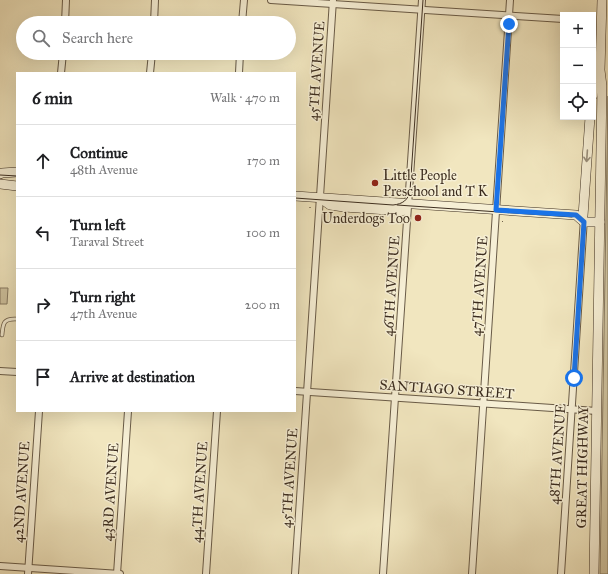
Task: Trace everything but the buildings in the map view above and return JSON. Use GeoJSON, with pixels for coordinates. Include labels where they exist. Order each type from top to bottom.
{"type":"FeatureCollection","features":[{"type":"Feature","properties":{"kind":"street"},"geometry":{"type":"LineString","coordinates":[[65,16],[66,0]]}},
{"type":"Feature","properties":{"kind":"street"},"geometry":{"type":"LineString","coordinates":[[154,16],[155,0]]}},
{"type":"Feature","properties":{"kind":"street"},"geometry":{"type":"LineString","coordinates":[[243,16],[244,0]]}},
{"type":"Feature","properties":{"kind":"street"},"geometry":{"type":"LineString","coordinates":[[272,0],[333,2],[421,10],[560,19]]}},
{"type":"Feature","properties":{"kind":"street","name":"46TH AVENUE"},"geometry":{"type":"LineString","coordinates":[[383,574],[422,0]]}},
{"type":"Feature","properties":{"kind":"street","name":"47TH AVENUE"},"geometry":{"type":"LineString","coordinates":[[472,574],[510,0]]}},
{"type":"Feature","properties":{"kind":"street","name":"GREAT HIGHWAY"},"geometry":{"type":"LineString","coordinates":[[594,574],[602,86],[597,22],[602,0]]}},
{"type":"Feature","properties":{"kind":"street","name":"45TH AVENUE"},"geometry":{"type":"LineString","coordinates":[[295,574],[333,2]]}},
{"type":"Feature","properties":{"kind":"street"},"geometry":{"type":"LineString","coordinates":[[61,72],[62,60]]}},
{"type":"Feature","properties":{"kind":"street"},"geometry":{"type":"LineString","coordinates":[[150,72],[151,60]]}},
{"type":"Feature","properties":{"kind":"street"},"geometry":{"type":"LineString","coordinates":[[239,72],[240,60]]}},
{"type":"Feature","properties":{"kind":"street"},"geometry":{"type":"LineString","coordinates":[[595,84],[600,70]]}},
{"type":"Feature","properties":{"kind":"street"},"geometry":{"type":"LineString","coordinates":[[582,216],[590,120]]}},
{"type":"Feature","properties":{"kind":"street"},"geometry":{"type":"LineString","coordinates":[[0,176],[2,173],[16,172]]}},
{"type":"Feature","properties":{"kind":"street"},"geometry":{"type":"LineString","coordinates":[[0,176],[16,178]]}},
{"type":"Feature","properties":{"kind":"street"},"geometry":{"type":"LineString","coordinates":[[0,184],[16,186]]}},
{"type":"Feature","properties":{"kind":"street"},"geometry":{"type":"LineString","coordinates":[[296,191],[310,193],[320,198]]}},
{"type":"Feature","properties":{"kind":"street"},"geometry":{"type":"LineString","coordinates":[[296,196],[582,216],[600,222]]}},
{"type":"Feature","properties":{"kind":"street"},"geometry":{"type":"LineString","coordinates":[[582,216],[600,210]]}},
{"type":"Feature","properties":{"kind":"street","name":"48TH AVENUE"},"geometry":{"type":"LineString","coordinates":[[561,574],[572,410],[582,216]]}},
{"type":"Feature","properties":{"kind":"street"},"geometry":{"type":"LineString","coordinates":[[0,371],[16,372]]}},
{"type":"Feature","properties":{"kind":"street","name":"SANTIAGO STREET"},"geometry":{"type":"LineString","coordinates":[[296,391],[597,411]]}},
{"type":"Feature","properties":{"kind":"street","name":"42ND AVENUE"},"geometry":{"type":"LineString","coordinates":[[28,571],[39,412]]}},
{"type":"Feature","properties":{"kind":"street","name":"43RD AVENUE"},"geometry":{"type":"LineString","coordinates":[[117,574],[128,412]]}},
{"type":"Feature","properties":{"kind":"street","name":"44TH AVENUE"},"geometry":{"type":"LineString","coordinates":[[206,574],[217,412]]}},
{"type":"Feature","properties":{"kind":"street"},"geometry":{"type":"LineString","coordinates":[[0,566],[28,571],[121,574]]}},
{"type":"Feature","properties":{"kind":"lane"},"geometry":{"type":"LineString","coordinates":[[2,336],[3,325],[6,321],[12,318],[16,319]]}},
{"type":"Feature","properties":{"kind":"shaded area"},"geometry":{"type":"Polygon","coordinates":[[[608,96],[608,574],[600,574],[608,96]]]}},
{"type":"Feature","properties":{"kind":"shaded area"},"geometry":{"type":"Polygon","coordinates":[[[0,288],[8,288],[7,304],[0,304],[0,288]]]}},
{"type":"Feature","properties":{"kind":"tram line"},"geometry":{"type":"LineString","coordinates":[[296,198],[393,205],[402,203],[408,197],[410,191],[423,0]]}},
{"type":"Feature","properties":{"kind":"tram line"},"geometry":{"type":"LineString","coordinates":[[0,175],[16,176]]}},
{"type":"Feature","properties":{"kind":"tram line"},"geometry":{"type":"LineString","coordinates":[[397,205],[572,217]]}},
{"type":"Feature","properties":{"kind":"place","name":"Little People Preschool and T K"},"geometry":{"type":"Point","coordinates":[375,183]}},
{"type":"Feature","properties":{"kind":"place","name":"Underdogs Too"},"geometry":{"type":"Point","coordinates":[418,218]}},
{"type":"Feature","properties":{"kind":"route"},"geometry":{"type":"LineString","coordinates":[[509,24],[496,210],[576,215],[584,222],[574,378]]}}]}
